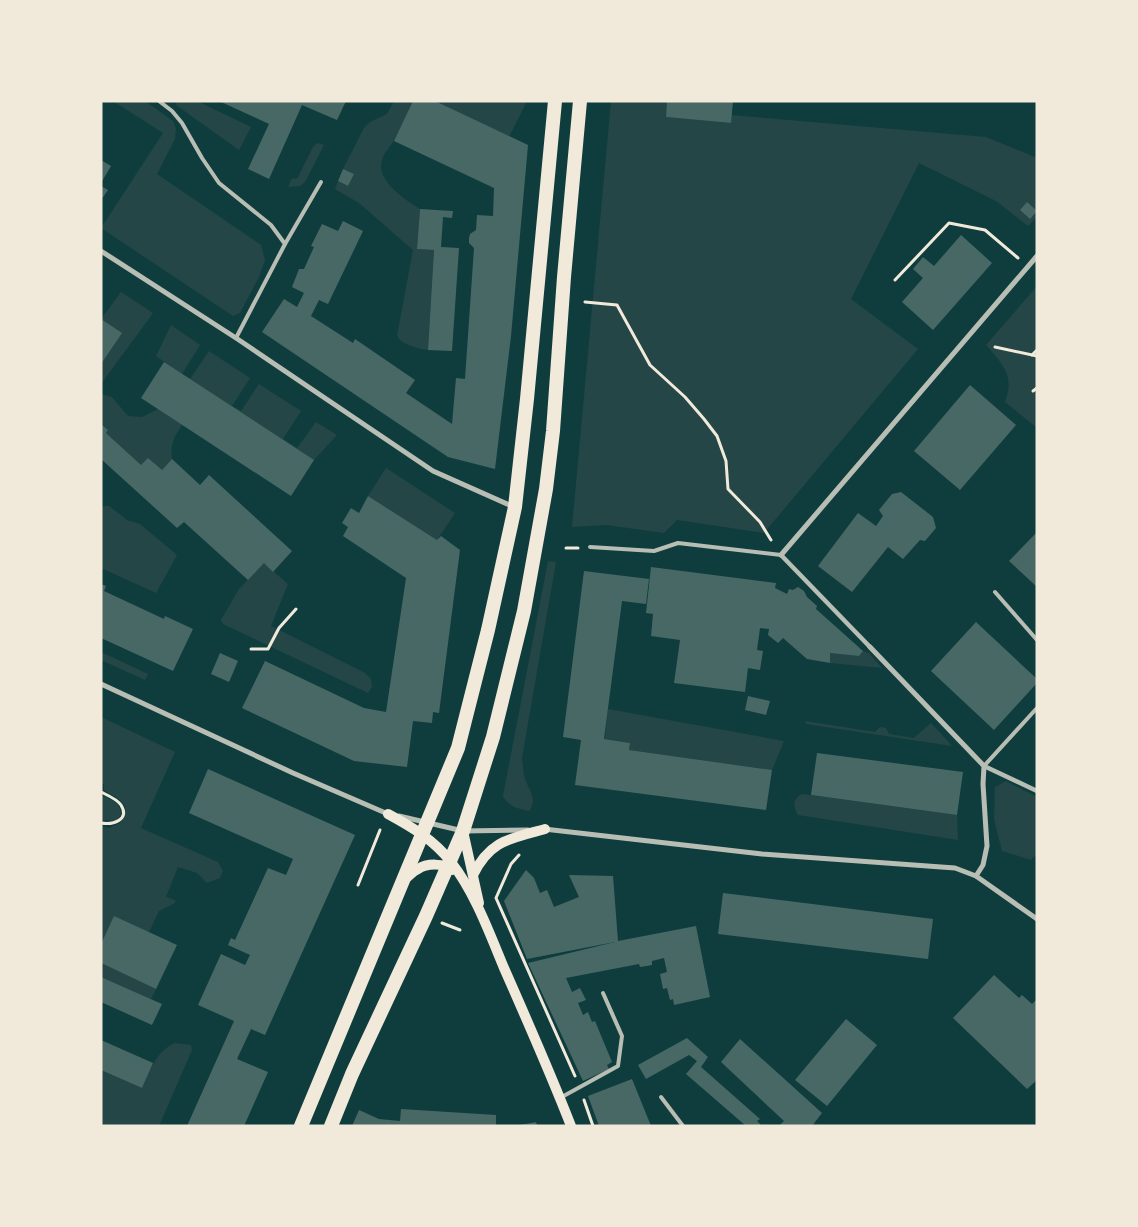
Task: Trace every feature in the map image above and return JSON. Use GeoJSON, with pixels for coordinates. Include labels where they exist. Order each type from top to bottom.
{"type":"FeatureCollection","features":[{"type":"Feature","properties":{"kind":"highway"},"geometry":{"type":"LineString","coordinates":[[301,1126],[458,748],[488,630],[515,507],[555,101]]}},
{"type":"Feature","properties":{"kind":"highway"},"geometry":{"type":"LineString","coordinates":[[331,1126],[352,1074],[463,831],[494,736],[519,630],[537,544],[546,489],[553,431],[564,277],[580,101]]}},
{"type":"Feature","properties":{"kind":"main road"},"geometry":{"type":"LineString","coordinates":[[388,814],[425,828],[451,859],[461,876],[484,921],[571,1126]]}},
{"type":"Feature","properties":{"kind":"main road"},"geometry":{"type":"LineString","coordinates":[[472,876],[480,861],[490,850],[510,839],[545,829]]}},
{"type":"Feature","properties":{"kind":"main road"},"geometry":{"type":"LineString","coordinates":[[463,831],[484,921]]}},
{"type":"Feature","properties":{"kind":"main road"},"geometry":{"type":"LineString","coordinates":[[401,882],[418,868],[451,859],[457,862],[461,876]]}},
{"type":"Feature","properties":{"kind":"street"},"geometry":{"type":"LineString","coordinates":[[101,251],[236,338],[432,471],[515,507]]}},
{"type":"Feature","properties":{"kind":"street"},"geometry":{"type":"LineString","coordinates":[[1037,256],[781,555],[984,766],[1037,791]]}},
{"type":"Feature","properties":{"kind":"street"},"geometry":{"type":"LineString","coordinates":[[101,684],[388,814]]}},
{"type":"Feature","properties":{"kind":"street"},"geometry":{"type":"LineString","coordinates":[[976,876],[983,864],[987,846],[983,784],[984,766]]}},
{"type":"Feature","properties":{"kind":"street"},"geometry":{"type":"LineString","coordinates":[[425,828],[463,831],[545,829],[762,854],[955,868],[976,876],[1037,919]]}},
{"type":"Feature","properties":{"kind":"lane"},"geometry":{"type":"LineString","coordinates":[[159,101],[172,111],[182,123],[219,183],[271,225],[285,244]]}},
{"type":"Feature","properties":{"kind":"lane"},"geometry":{"type":"LineString","coordinates":[[236,338],[285,244],[321,182]]}},
{"type":"Feature","properties":{"kind":"lane"},"geometry":{"type":"LineString","coordinates":[[590,547],[654,551],[678,543],[781,555]]}},
{"type":"Feature","properties":{"kind":"lane"},"geometry":{"type":"LineString","coordinates":[[995,592],[1037,640]]}},
{"type":"Feature","properties":{"kind":"lane"},"geometry":{"type":"LineString","coordinates":[[984,766],[1037,708]]}},
{"type":"Feature","properties":{"kind":"lane"},"geometry":{"type":"LineString","coordinates":[[560,1098],[580,1089],[618,1066],[622,1036],[603,993]]}},
{"type":"Feature","properties":{"kind":"lane"},"geometry":{"type":"LineString","coordinates":[[661,1097],[683,1126]]}},
{"type":"Feature","properties":{"kind":"path"},"geometry":{"type":"LineString","coordinates":[[896,280],[949,223],[985,230],[1028,266]]}},
{"type":"Feature","properties":{"kind":"path"},"geometry":{"type":"LineString","coordinates":[[585,302],[617,305],[650,365],[685,397],[716,436],[726,461],[728,489],[760,522],[781,555]]}},
{"type":"Feature","properties":{"kind":"path"},"geometry":{"type":"LineString","coordinates":[[996,347],[1037,356]]}},
{"type":"Feature","properties":{"kind":"path"},"geometry":{"type":"LineString","coordinates":[[1031,355],[1037,350]]}},
{"type":"Feature","properties":{"kind":"path"},"geometry":{"type":"LineString","coordinates":[[1032,391],[1037,388]]}},
{"type":"Feature","properties":{"kind":"path"},"geometry":{"type":"LineString","coordinates":[[251,649],[268,648],[279,628],[296,609]]}},
{"type":"Feature","properties":{"kind":"path"},"geometry":{"type":"LineString","coordinates":[[101,792],[121,804],[123,816],[118,822],[110,825],[101,823]]}},
{"type":"Feature","properties":{"kind":"path"},"geometry":{"type":"LineString","coordinates":[[358,885],[380,830]]}},
{"type":"Feature","properties":{"kind":"path"},"geometry":{"type":"LineString","coordinates":[[522,853],[510,864],[496,898],[580,1089],[593,1126]]}},
{"type":"Feature","properties":{"kind":"path"},"geometry":{"type":"LineString","coordinates":[[440,922],[460,930]]}},
{"type":"Feature","properties":{"kind":"shaded area"},"geometry":{"type":"Polygon","coordinates":[[[113,101],[145,101],[173,121],[176,128],[175,139],[157,174],[261,245],[265,260],[259,277],[240,313],[233,316],[101,228],[163,133],[113,101]]]}},
{"type":"Feature","properties":{"kind":"shaded area"},"geometry":{"type":"Polygon","coordinates":[[[177,101],[197,101],[251,127],[239,150],[176,105],[177,101]]]}},
{"type":"Feature","properties":{"kind":"shaded area"},"geometry":{"type":"Polygon","coordinates":[[[394,101],[413,101],[400,131],[384,154],[381,167],[383,175],[393,189],[420,209],[417,249],[434,250],[428,350],[407,344],[397,336],[413,250],[359,203],[335,189],[338,181],[348,186],[353,175],[343,169],[364,128],[370,122],[387,114],[394,101]]]}},
{"type":"Feature","properties":{"kind":"shaded area"},"geometry":{"type":"Polygon","coordinates":[[[435,101],[527,101],[509,137],[435,101]]]}},
{"type":"Feature","properties":{"kind":"shaded area"},"geometry":{"type":"Polygon","coordinates":[[[611,101],[667,101],[666,117],[730,123],[731,115],[986,137],[1035,157],[1037,155],[1037,217],[1028,226],[996,201],[919,163],[851,299],[918,349],[764,533],[677,520],[664,533],[606,525],[572,527],[611,101]]]}},
{"type":"Feature","properties":{"kind":"shaded area"},"geometry":{"type":"Polygon","coordinates":[[[317,143],[324,145],[305,182],[300,186],[288,187],[292,178],[297,179],[313,147],[317,143]]]}},
{"type":"Feature","properties":{"kind":"shaded area"},"geometry":{"type":"Polygon","coordinates":[[[1037,286],[1037,428],[1005,402],[1009,385],[1006,371],[986,345],[1037,286]]]}},
{"type":"Feature","properties":{"kind":"shaded area"},"geometry":{"type":"Polygon","coordinates":[[[121,292],[153,313],[101,384],[101,319],[121,292]]]}},
{"type":"Feature","properties":{"kind":"shaded area"},"geometry":{"type":"Polygon","coordinates":[[[171,325],[200,345],[182,374],[190,379],[209,351],[250,378],[232,406],[241,411],[259,384],[301,411],[283,439],[297,448],[316,422],[337,435],[314,460],[306,464],[156,356],[171,325]]]}},
{"type":"Feature","properties":{"kind":"shaded area"},"geometry":{"type":"Polygon","coordinates":[[[101,394],[112,397],[128,416],[142,417],[158,409],[182,425],[173,441],[172,459],[162,470],[141,465],[106,433],[108,430],[101,424],[101,394]]]}},
{"type":"Feature","properties":{"kind":"shaded area"},"geometry":{"type":"Polygon","coordinates":[[[386,468],[455,513],[437,540],[368,496],[386,468]]]}},
{"type":"Feature","properties":{"kind":"shaded area"},"geometry":{"type":"Polygon","coordinates":[[[109,506],[127,520],[140,524],[177,555],[156,593],[101,568],[101,507],[109,506]]]}},
{"type":"Feature","properties":{"kind":"shaded area"},"geometry":{"type":"Polygon","coordinates":[[[548,561],[556,562],[522,758],[525,779],[533,799],[532,807],[529,811],[511,805],[503,796],[548,561]]]}},
{"type":"Feature","properties":{"kind":"shaded area"},"geometry":{"type":"Polygon","coordinates":[[[264,563],[288,584],[271,626],[365,673],[371,679],[372,687],[368,693],[223,624],[221,620],[239,589],[264,563]]]}},
{"type":"Feature","properties":{"kind":"shaded area"},"geometry":{"type":"Polygon","coordinates":[[[863,651],[869,653],[882,668],[830,663],[830,653],[859,656],[863,651]]]}},
{"type":"Feature","properties":{"kind":"shaded area"},"geometry":{"type":"Polygon","coordinates":[[[101,652],[148,674],[145,680],[101,660],[101,652]]]}},
{"type":"Feature","properties":{"kind":"shaded area"},"geometry":{"type":"Polygon","coordinates":[[[608,709],[784,741],[772,770],[629,750],[630,743],[605,739],[608,709]]]}},
{"type":"Feature","properties":{"kind":"shaded area"},"geometry":{"type":"Polygon","coordinates":[[[101,717],[175,752],[141,828],[218,862],[223,871],[220,878],[207,883],[197,873],[178,867],[166,897],[175,900],[175,903],[159,911],[149,932],[101,944],[101,826],[109,828],[120,823],[126,811],[119,799],[104,790],[104,784],[101,785],[101,717]]]}},
{"type":"Feature","properties":{"kind":"shaded area"},"geometry":{"type":"Polygon","coordinates":[[[805,721],[875,732],[880,727],[886,728],[889,734],[914,738],[931,723],[952,746],[806,724],[805,721]]]}},
{"type":"Feature","properties":{"kind":"shaded area"},"geometry":{"type":"Polygon","coordinates":[[[1006,781],[1037,797],[1037,854],[1031,860],[1002,851],[994,819],[995,787],[1006,781]]]}},
{"type":"Feature","properties":{"kind":"shaded area"},"geometry":{"type":"Polygon","coordinates":[[[802,794],[957,815],[958,840],[798,815],[794,803],[796,798],[802,794]]]}},
{"type":"Feature","properties":{"kind":"shaded area"},"geometry":{"type":"Polygon","coordinates":[[[101,795],[115,802],[119,807],[121,815],[115,821],[101,820],[101,795]]]}},
{"type":"Feature","properties":{"kind":"shaded area"},"geometry":{"type":"Polygon","coordinates":[[[101,963],[156,989],[151,999],[101,977],[101,963]]]}},
{"type":"Feature","properties":{"kind":"shaded area"},"geometry":{"type":"Polygon","coordinates":[[[175,1043],[191,1045],[192,1050],[159,1126],[101,1126],[101,1070],[142,1088],[158,1056],[175,1043]]]}},
{"type":"Feature","properties":{"kind":"building"},"geometry":{"type":"Polygon","coordinates":[[[219,101],[346,101],[337,120],[302,105],[269,179],[248,169],[269,124],[219,101]]]}},
{"type":"Feature","properties":{"kind":"building"},"geometry":{"type":"Polygon","coordinates":[[[413,101],[435,101],[528,145],[511,336],[495,469],[448,457],[262,332],[284,299],[297,307],[304,293],[292,287],[299,269],[304,269],[314,247],[311,246],[322,224],[338,231],[343,221],[363,231],[328,304],[319,300],[311,316],[353,343],[355,339],[415,380],[406,393],[452,424],[456,378],[465,379],[474,248],[469,243],[469,238],[470,234],[476,230],[477,215],[493,216],[494,188],[394,141],[413,101]]]}},
{"type":"Feature","properties":{"kind":"building"},"geometry":{"type":"Polygon","coordinates":[[[667,101],[733,101],[731,123],[666,117],[667,101]]]}},
{"type":"Feature","properties":{"kind":"building"},"geometry":{"type":"Polygon","coordinates":[[[101,160],[111,166],[101,183],[101,160]]]}},
{"type":"Feature","properties":{"kind":"building"},"geometry":{"type":"Polygon","coordinates":[[[343,169],[354,174],[348,186],[338,181],[343,169]]]}},
{"type":"Feature","properties":{"kind":"building"},"geometry":{"type":"Polygon","coordinates":[[[101,186],[108,190],[101,200],[101,186]]]}},
{"type":"Feature","properties":{"kind":"building"},"geometry":{"type":"Polygon","coordinates":[[[1027,202],[1037,211],[1030,219],[1020,210],[1027,202]]]}},
{"type":"Feature","properties":{"kind":"building"},"geometry":{"type":"Polygon","coordinates":[[[420,209],[453,211],[452,218],[443,217],[441,247],[459,248],[452,351],[428,350],[434,250],[417,249],[420,209]]]}},
{"type":"Feature","properties":{"kind":"building"},"geometry":{"type":"Polygon","coordinates":[[[961,235],[992,263],[933,330],[902,302],[923,278],[913,269],[923,257],[934,266],[961,235]]]}},
{"type":"Feature","properties":{"kind":"building"},"geometry":{"type":"Polygon","coordinates":[[[101,319],[122,333],[101,364],[101,319]]]}},
{"type":"Feature","properties":{"kind":"building"},"geometry":{"type":"Polygon","coordinates":[[[164,362],[314,460],[291,496],[141,398],[164,362]]]}},
{"type":"Feature","properties":{"kind":"building"},"geometry":{"type":"Polygon","coordinates":[[[970,385],[1016,425],[960,490],[914,451],[970,385]]]}},
{"type":"Feature","properties":{"kind":"building"},"geometry":{"type":"Polygon","coordinates":[[[101,424],[108,430],[106,433],[141,465],[148,458],[162,470],[172,459],[200,485],[209,475],[292,551],[273,572],[264,563],[248,580],[184,522],[177,528],[101,459],[101,424]]]}},
{"type":"Feature","properties":{"kind":"building"},"geometry":{"type":"Polygon","coordinates":[[[901,492],[933,517],[936,528],[925,541],[920,540],[903,559],[888,547],[852,592],[818,566],[858,513],[876,526],[883,516],[879,510],[892,494],[901,492]]]}},
{"type":"Feature","properties":{"kind":"building"},"geometry":{"type":"Polygon","coordinates":[[[368,496],[437,540],[441,536],[460,550],[439,713],[433,712],[432,723],[413,721],[407,767],[354,761],[242,708],[265,661],[364,708],[386,712],[406,578],[343,536],[348,527],[342,523],[351,508],[359,513],[368,496]]]}},
{"type":"Feature","properties":{"kind":"building"},"geometry":{"type":"Polygon","coordinates":[[[1037,532],[1037,587],[1009,561],[1037,532]]]}},
{"type":"Feature","properties":{"kind":"building"},"geometry":{"type":"Polygon","coordinates":[[[651,567],[776,583],[775,588],[787,594],[789,589],[793,590],[798,587],[817,606],[816,609],[863,651],[859,656],[830,653],[830,663],[807,659],[783,638],[778,643],[768,635],[769,629],[760,628],[757,650],[763,651],[760,670],[748,668],[745,692],[674,683],[680,640],[651,636],[653,614],[646,613],[651,567]]]}},
{"type":"Feature","properties":{"kind":"building"},"geometry":{"type":"Polygon","coordinates":[[[584,571],[649,579],[646,604],[622,601],[604,739],[630,743],[629,750],[772,770],[766,810],[575,785],[581,740],[563,737],[584,571]]]}},
{"type":"Feature","properties":{"kind":"building"},"geometry":{"type":"Polygon","coordinates":[[[101,584],[106,586],[104,591],[164,619],[165,616],[193,629],[173,671],[101,638],[101,584]]]}},
{"type":"Feature","properties":{"kind":"building"},"geometry":{"type":"Polygon","coordinates":[[[976,622],[1037,679],[1037,683],[994,730],[931,671],[976,622]]]}},
{"type":"Feature","properties":{"kind":"building"},"geometry":{"type":"Polygon","coordinates":[[[220,653],[238,661],[229,682],[211,674],[220,653]]]}},
{"type":"Feature","properties":{"kind":"building"},"geometry":{"type":"Polygon","coordinates":[[[748,696],[770,701],[766,715],[745,710],[748,696]]]}},
{"type":"Feature","properties":{"kind":"building"},"geometry":{"type":"Polygon","coordinates":[[[817,753],[963,772],[957,815],[811,795],[817,753]]]}},
{"type":"Feature","properties":{"kind":"building"},"geometry":{"type":"Polygon","coordinates":[[[208,769],[355,835],[265,1035],[251,1029],[237,1059],[268,1072],[244,1126],[187,1126],[234,1021],[198,1005],[221,954],[245,965],[250,955],[228,945],[231,938],[235,940],[268,868],[286,875],[293,859],[189,813],[208,769]]]}},
{"type":"Feature","properties":{"kind":"building"},"geometry":{"type":"Polygon","coordinates":[[[526,870],[534,878],[540,893],[547,890],[554,907],[579,897],[569,875],[613,876],[618,941],[696,926],[710,997],[674,1005],[673,999],[670,1000],[667,988],[663,989],[660,974],[667,972],[664,958],[652,961],[652,965],[640,967],[639,964],[566,978],[572,992],[580,988],[586,1000],[578,1003],[583,1015],[588,1012],[592,1022],[595,1021],[612,1062],[607,1065],[609,1069],[583,1081],[528,963],[615,942],[527,959],[504,901],[526,870]]]}},
{"type":"Feature","properties":{"kind":"building"},"geometry":{"type":"Polygon","coordinates":[[[723,893],[933,919],[928,959],[718,934],[723,893]]]}},
{"type":"Feature","properties":{"kind":"building"},"geometry":{"type":"Polygon","coordinates":[[[114,916],[177,945],[156,989],[101,963],[101,944],[114,916]]]}},
{"type":"Feature","properties":{"kind":"building"},"geometry":{"type":"Polygon","coordinates":[[[994,975],[1019,998],[1022,995],[1032,1004],[1037,999],[1037,1080],[1027,1089],[953,1018],[994,975]]]}},
{"type":"Feature","properties":{"kind":"building"},"geometry":{"type":"Polygon","coordinates":[[[101,977],[162,1004],[152,1025],[101,1002],[101,977]]]}},
{"type":"Feature","properties":{"kind":"building"},"geometry":{"type":"Polygon","coordinates":[[[846,1019],[877,1045],[827,1106],[795,1080],[846,1019]]]}},
{"type":"Feature","properties":{"kind":"building"},"geometry":{"type":"Polygon","coordinates":[[[687,1038],[708,1057],[701,1067],[760,1119],[757,1121],[762,1126],[746,1126],[686,1074],[697,1061],[689,1055],[646,1079],[638,1065],[687,1038]]]}},
{"type":"Feature","properties":{"kind":"building"},"geometry":{"type":"Polygon","coordinates":[[[740,1039],[822,1113],[812,1126],[779,1126],[784,1121],[721,1062],[740,1039]]]}},
{"type":"Feature","properties":{"kind":"building"},"geometry":{"type":"Polygon","coordinates":[[[101,1040],[153,1063],[142,1088],[101,1070],[101,1040]]]}},
{"type":"Feature","properties":{"kind":"building"},"geometry":{"type":"Polygon","coordinates":[[[632,1079],[651,1126],[599,1126],[588,1096],[632,1079]]]}},
{"type":"Feature","properties":{"kind":"building"},"geometry":{"type":"Polygon","coordinates":[[[401,1109],[496,1115],[496,1126],[352,1126],[359,1110],[379,1119],[400,1121],[401,1109]]]}},
{"type":"Feature","properties":{"kind":"building"},"geometry":{"type":"Polygon","coordinates":[[[536,1122],[537,1126],[520,1126],[520,1125],[536,1122]]]}}]}
